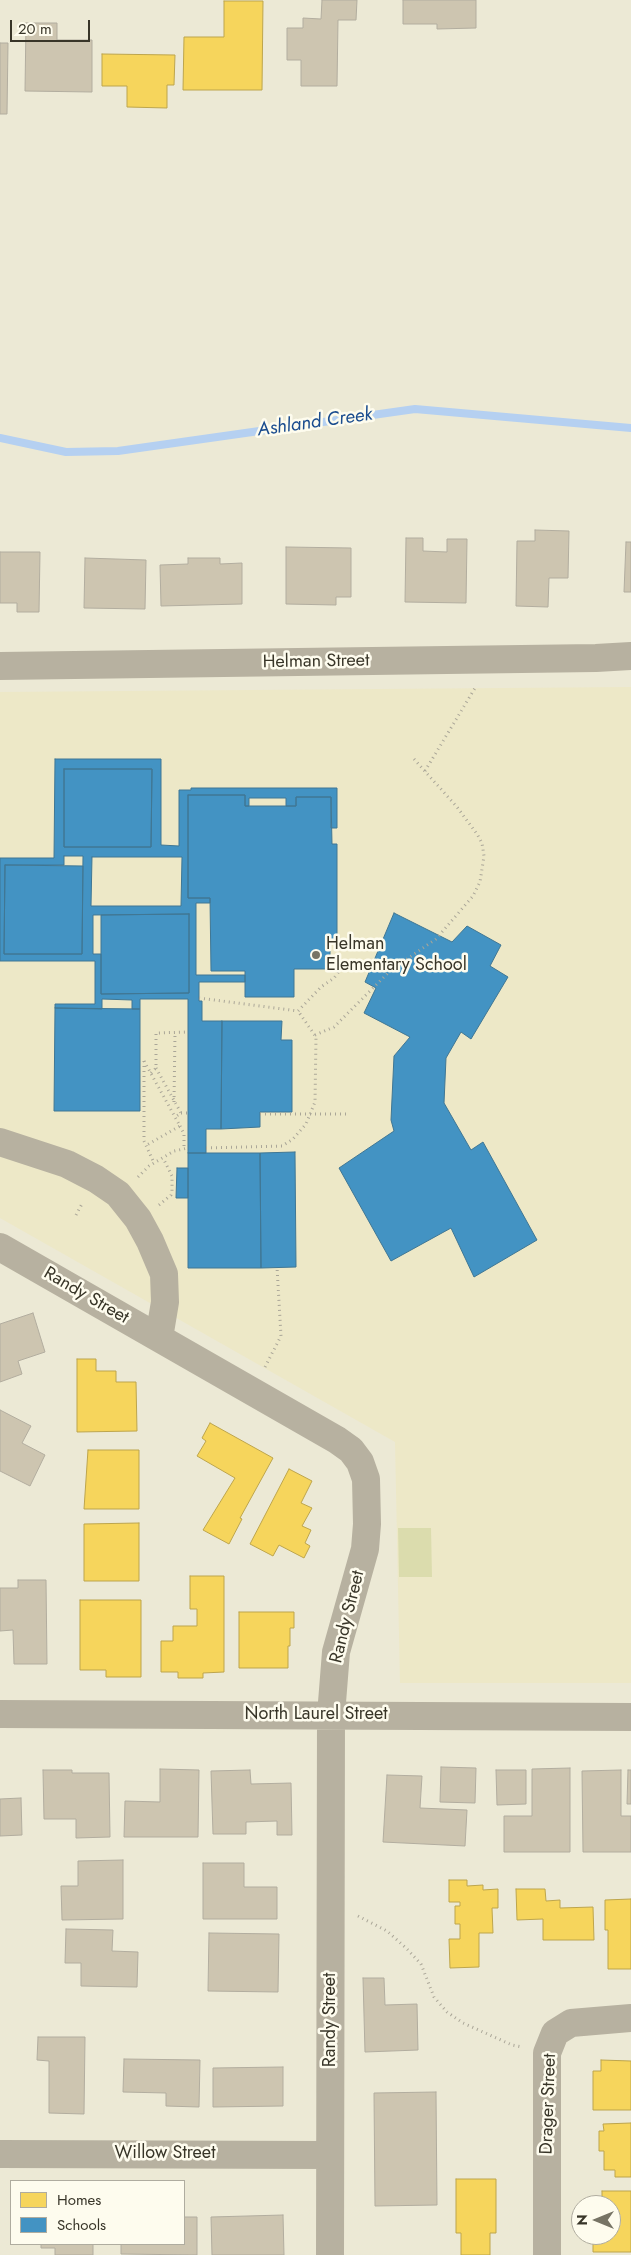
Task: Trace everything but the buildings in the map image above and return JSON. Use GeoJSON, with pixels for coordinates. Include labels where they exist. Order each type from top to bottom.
{"type":"FeatureCollection","features":[{"type":"Feature","properties":{"kind":"street","name":"Helman Street"},"geometry":{"type":"LineString","coordinates":[[0,666],[631,656]]}},
{"type":"Feature","properties":{"kind":"street"},"geometry":{"type":"LineString","coordinates":[[0,1142],[67,1164],[118,1194],[138,1219],[164,1274],[165,1302],[159,1338]]}},
{"type":"Feature","properties":{"kind":"street","name":"Randy Street"},"geometry":{"type":"LineString","coordinates":[[0,1247],[337,1440],[351,1450],[360,1462],[366,1479],[368,1498],[365,1549],[336,1652],[331,1714],[330,2255]]}},
{"type":"Feature","properties":{"kind":"street","name":"North Laurel Street"},"geometry":{"type":"LineString","coordinates":[[0,1714],[331,1714],[631,1717]]}},
{"type":"Feature","properties":{"kind":"street","name":"Drager Street"},"geometry":{"type":"LineString","coordinates":[[547,2255],[547,2053],[555,2032],[570,2023],[631,2018]]}},
{"type":"Feature","properties":{"kind":"street","name":"Willow Street"},"geometry":{"type":"LineString","coordinates":[[0,2154],[330,2154]]}},
{"type":"Feature","properties":{"kind":"path"},"geometry":{"type":"LineString","coordinates":[[426,771],[475,688]]}},
{"type":"Feature","properties":{"kind":"path"},"geometry":{"type":"LineString","coordinates":[[315,1035],[334,1027],[391,970],[436,939],[473,896],[480,882],[484,856],[482,843],[457,807],[414,759]]}},
{"type":"Feature","properties":{"kind":"path"},"geometry":{"type":"LineString","coordinates":[[298,1011],[321,987],[334,978],[347,961]]}},
{"type":"Feature","properties":{"kind":"path"},"geometry":{"type":"LineString","coordinates":[[198,998],[298,1011],[315,1035],[316,1092],[311,1114],[301,1131],[286,1145],[206,1148]]}},
{"type":"Feature","properties":{"kind":"path"},"geometry":{"type":"LineString","coordinates":[[174,1102],[175,1032]]}},
{"type":"Feature","properties":{"kind":"path"},"geometry":{"type":"LineString","coordinates":[[181,1113],[156,1068],[156,1033],[188,1032]]}},
{"type":"Feature","properties":{"kind":"path"},"geometry":{"type":"LineString","coordinates":[[149,1166],[186,1148],[184,1134],[144,1061],[144,1146],[154,1163]]}},
{"type":"Feature","properties":{"kind":"path"},"geometry":{"type":"LineString","coordinates":[[151,1073],[156,1068]]}},
{"type":"Feature","properties":{"kind":"path"},"geometry":{"type":"LineString","coordinates":[[175,1117],[181,1113],[188,1113]]}},
{"type":"Feature","properties":{"kind":"path"},"geometry":{"type":"LineString","coordinates":[[260,1114],[347,1114]]}},
{"type":"Feature","properties":{"kind":"path"},"geometry":{"type":"LineString","coordinates":[[144,1146],[180,1126]]}},
{"type":"Feature","properties":{"kind":"path"},"geometry":{"type":"LineString","coordinates":[[155,1208],[168,1198],[172,1191],[172,1176],[163,1158]]}},
{"type":"Feature","properties":{"kind":"path"},"geometry":{"type":"LineString","coordinates":[[264,1370],[281,1336],[277,1267]]}},
{"type":"Feature","properties":{"kind":"path"},"geometry":{"type":"LineString","coordinates":[[331,1914],[357,1916],[387,1931],[421,1964],[434,1997],[447,2012],[463,2023],[512,2045],[547,2053]]}},
{"type":"Feature","properties":{"kind":"shaded area","name":"Helman Elementary School"},"geometry":{"type":"Polygon","coordinates":[[[631,687],[631,1683],[400,1683],[395,1442],[0,1218],[0,692],[631,687]]]}},
{"type":"Feature","properties":{"kind":"green space"},"geometry":{"type":"Polygon","coordinates":[[[398,1528],[431,1528],[432,1577],[399,1577],[398,1528]]]}},
{"type":"Feature","properties":{"kind":"waterway","name":"Ashland Creek"},"geometry":{"type":"LineString","coordinates":[[0,438],[66,452],[118,451],[415,409],[631,428]]}},
{"type":"Feature","properties":{"kind":"place","name":"Helman Elementary School"},"geometry":{"type":"Point","coordinates":[316,955]}}]}
